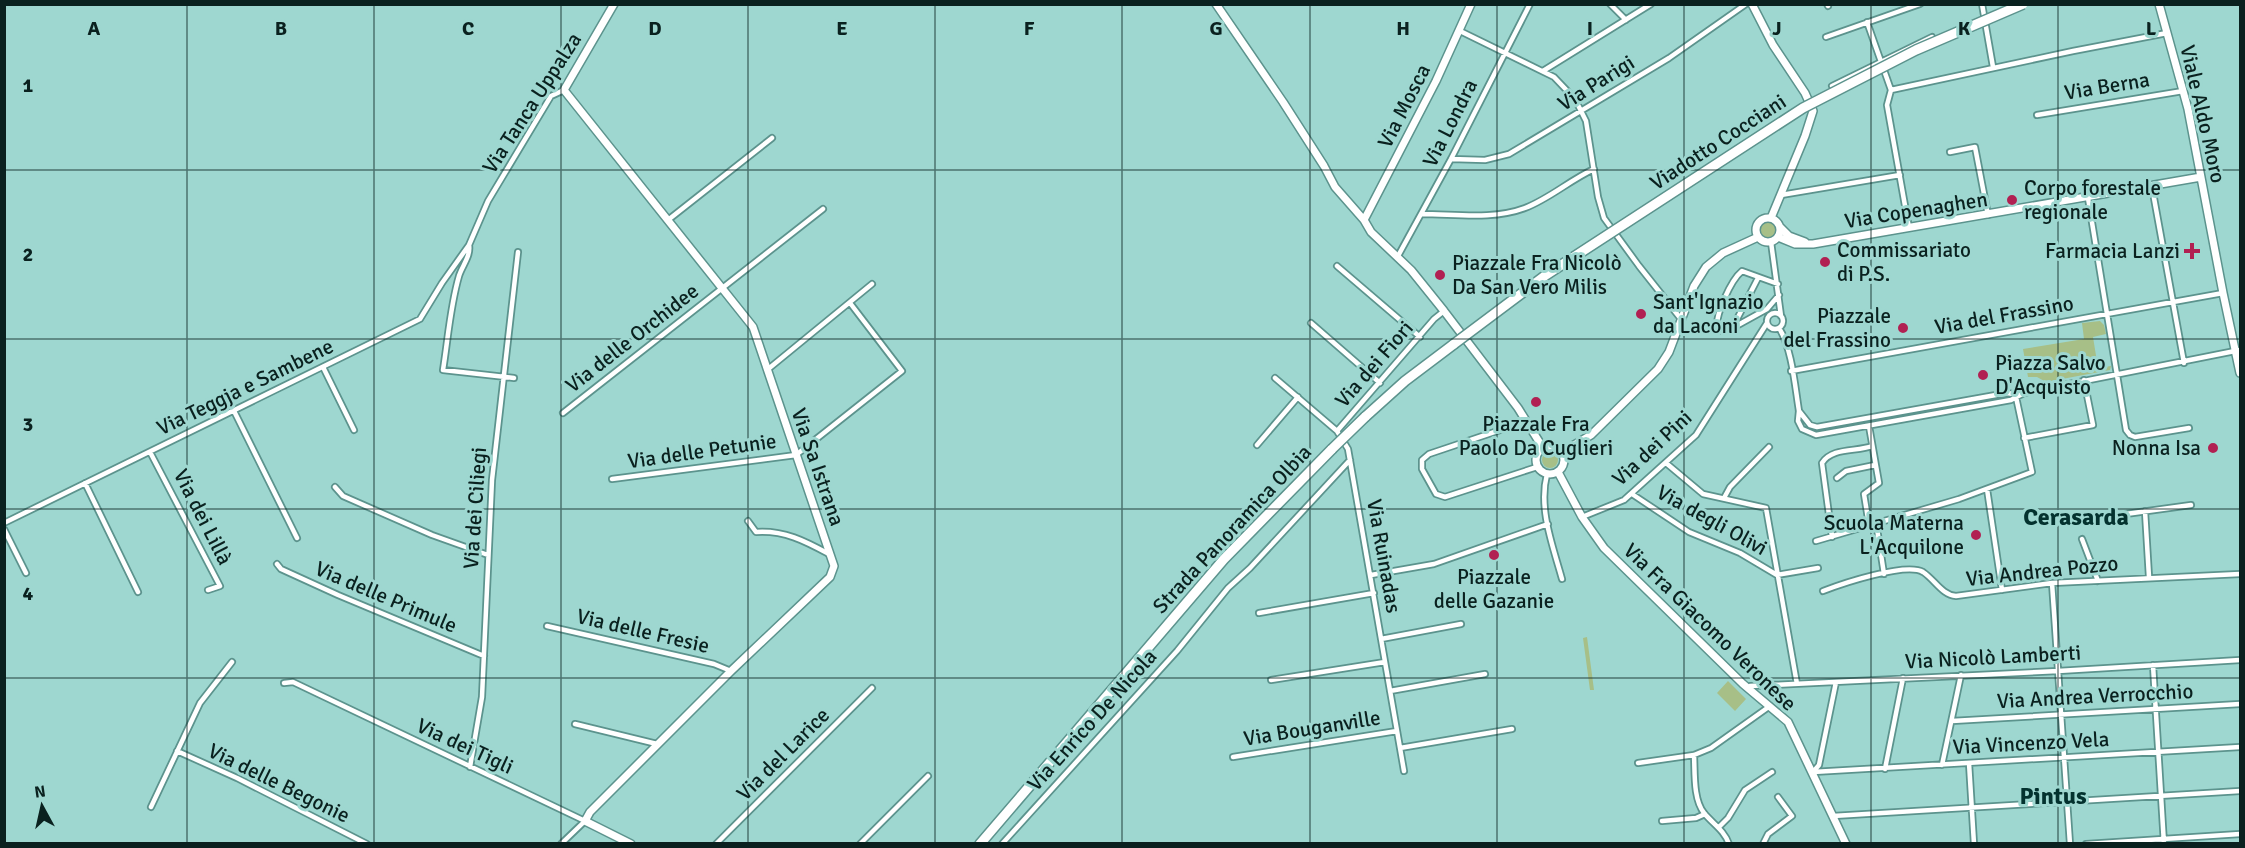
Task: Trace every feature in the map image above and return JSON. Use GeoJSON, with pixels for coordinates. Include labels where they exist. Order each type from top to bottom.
{"type":"FeatureCollection","features":[{"type":"Feature","properties":{"kind":"highway","name":"Viadotto Cocciani"},"geometry":{"type":"LineString","coordinates":[[1454,344],[1546,275],[1803,108],[1916,50],[2023,4]]}},
{"type":"Feature","properties":{"kind":"highway","name":"Strada Panoramica Olbia"},"geometry":{"type":"LineString","coordinates":[[980,843],[1224,559],[1365,417],[1405,381],[1454,344]]}},
{"type":"Feature","properties":{"kind":"street","name":"Via Tanca Uppalza"},"geometry":{"type":"LineString","coordinates":[[503,377],[443,370],[459,276],[470,251],[469,245],[488,201],[551,96],[564,90],[614,4]]}},
{"type":"Feature","properties":{"kind":"street"},"geometry":{"type":"LineString","coordinates":[[1216,4],[1289,111],[1335,187],[1364,220],[1371,232],[1398,256],[1437,302],[1527,421],[1543,448]]}},
{"type":"Feature","properties":{"kind":"street","name":"Via Mosca"},"geometry":{"type":"LineString","coordinates":[[1364,220],[1460,31],[1471,4]]}},
{"type":"Feature","properties":{"kind":"street","name":"Via Londra"},"geometry":{"type":"LineString","coordinates":[[1398,256],[1451,159],[1530,4]]}},
{"type":"Feature","properties":{"kind":"street"},"geometry":{"type":"LineString","coordinates":[[1610,4],[1626,20]]}},
{"type":"Feature","properties":{"kind":"street"},"geometry":{"type":"LineString","coordinates":[[1543,72],[1651,4]]}},
{"type":"Feature","properties":{"kind":"street","name":"Via Parigi"},"geometry":{"type":"LineString","coordinates":[[1451,159],[1485,160],[1502,157],[1583,111],[1688,46],[1746,4]]}},
{"type":"Feature","properties":{"kind":"street"},"geometry":{"type":"LineString","coordinates":[[1752,4],[1773,45],[1806,93],[1813,111],[1771,218]]}},
{"type":"Feature","properties":{"kind":"street"},"geometry":{"type":"LineString","coordinates":[[1826,37],[1920,4]]}},
{"type":"Feature","properties":{"kind":"street"},"geometry":{"type":"LineString","coordinates":[[1982,4],[1993,67]]}},
{"type":"Feature","properties":{"kind":"street","name":"Viale Aldo Moro"},"geometry":{"type":"LineString","coordinates":[[2159,4],[2188,109],[2223,293],[2241,373]]}},
{"type":"Feature","properties":{"kind":"street"},"geometry":{"type":"LineString","coordinates":[[1868,22],[1891,90],[1887,105],[1909,228]]}},
{"type":"Feature","properties":{"kind":"street"},"geometry":{"type":"LineString","coordinates":[[1460,31],[1543,72],[1564,87],[1583,111],[1601,210],[1608,225],[1681,319]]}},
{"type":"Feature","properties":{"kind":"street"},"geometry":{"type":"LineString","coordinates":[[1891,90],[1993,67],[2167,33]]}},
{"type":"Feature","properties":{"kind":"street"},"geometry":{"type":"LineString","coordinates":[[1832,86],[1932,37]]}},
{"type":"Feature","properties":{"kind":"street","name":"Via Sa Istrana"},"geometry":{"type":"LineString","coordinates":[[564,90],[753,327],[834,566],[830,577],[598,802],[585,821]]}},
{"type":"Feature","properties":{"kind":"street","name":"Via Berna"},"geometry":{"type":"LineString","coordinates":[[2037,115],[2182,91]]}},
{"type":"Feature","properties":{"kind":"street"},"geometry":{"type":"LineString","coordinates":[[667,221],[772,138]]}},
{"type":"Feature","properties":{"kind":"street"},"geometry":{"type":"LineString","coordinates":[[1950,152],[1975,147],[1988,214]]}},
{"type":"Feature","properties":{"kind":"street"},"geometry":{"type":"LineString","coordinates":[[1422,214],[1512,213],[1534,204],[1580,175],[1594,170]]}},
{"type":"Feature","properties":{"kind":"street"},"geometry":{"type":"LineString","coordinates":[[1781,195],[1900,175]]}},
{"type":"Feature","properties":{"kind":"street","name":"Via Copenaghen"},"geometry":{"type":"LineString","coordinates":[[1778,237],[1795,244],[1813,244],[2201,177]]}},
{"type":"Feature","properties":{"kind":"street"},"geometry":{"type":"LineString","coordinates":[[2152,187],[2184,363]]}},
{"type":"Feature","properties":{"kind":"street"},"geometry":{"type":"LineString","coordinates":[[2088,198],[2109,314],[2126,430],[2135,437],[2189,428]]}},
{"type":"Feature","properties":{"kind":"street","name":"Via delle Orchidee"},"geometry":{"type":"LineString","coordinates":[[563,413],[823,208]]}},
{"type":"Feature","properties":{"kind":"street"},"geometry":{"type":"LineString","coordinates":[[1780,227],[1778,237],[1771,242],[1763,242],[1756,231],[1759,222],[1771,218],[1794,238],[1813,244]]}},
{"type":"Feature","properties":{"kind":"street"},"geometry":{"type":"LineString","coordinates":[[1562,452],[1590,435],[1658,369],[1669,352],[1694,286],[1706,267],[1724,253],[1758,237]]}},
{"type":"Feature","properties":{"kind":"street"},"geometry":{"type":"LineString","coordinates":[[1771,242],[1782,323],[1779,328]]}},
{"type":"Feature","properties":{"kind":"street","name":"Via Teggja e Sambene"},"geometry":{"type":"LineString","coordinates":[[4,523],[420,319],[469,245]]}},
{"type":"Feature","properties":{"kind":"street","name":"Via dei Ciliegi"},"geometry":{"type":"LineString","coordinates":[[470,767],[482,697],[492,480],[518,252]]}},
{"type":"Feature","properties":{"kind":"street"},"geometry":{"type":"LineString","coordinates":[[1337,266],[1420,337]]}},
{"type":"Feature","properties":{"kind":"street"},"geometry":{"type":"LineString","coordinates":[[1758,278],[1735,323],[1720,331],[1717,329],[1720,311],[1739,273],[1745,271],[1778,284]]}},
{"type":"Feature","properties":{"kind":"street"},"geometry":{"type":"LineString","coordinates":[[767,370],[872,284]]}},
{"type":"Feature","properties":{"kind":"street","name":"Via del Frassino"},"geometry":{"type":"LineString","coordinates":[[1791,370],[2223,293]]}},
{"type":"Feature","properties":{"kind":"street"},"geometry":{"type":"LineString","coordinates":[[1738,325],[1767,309],[1779,295]]}},
{"type":"Feature","properties":{"kind":"street","name":"Via dei Fiori"},"geometry":{"type":"LineString","coordinates":[[1337,431],[1434,319],[1437,313],[1437,302]]}},
{"type":"Feature","properties":{"kind":"street"},"geometry":{"type":"LineString","coordinates":[[796,455],[902,371],[850,303]]}},
{"type":"Feature","properties":{"kind":"street"},"geometry":{"type":"LineString","coordinates":[[1767,309],[1770,315],[1767,323],[1771,329],[1779,328]]}},
{"type":"Feature","properties":{"kind":"street","name":"Via dei Fiori"},"geometry":{"type":"LineString","coordinates":[[1434,319],[1444,311]]}},
{"type":"Feature","properties":{"kind":"street"},"geometry":{"type":"LineString","coordinates":[[1770,315],[1781,316]]}},
{"type":"Feature","properties":{"kind":"street","name":"Via dei Fiori"},"geometry":{"type":"LineString","coordinates":[[1434,319],[1445,317],[1450,319]]}},
{"type":"Feature","properties":{"kind":"street"},"geometry":{"type":"LineString","coordinates":[[1311,323],[1380,383]]}},
{"type":"Feature","properties":{"kind":"street","name":"Via dei Pini"},"geometry":{"type":"LineString","coordinates":[[1582,517],[1624,500],[1696,435],[1767,323]]}},
{"type":"Feature","properties":{"kind":"street"},"geometry":{"type":"LineString","coordinates":[[1779,328],[1785,338],[1799,411],[1798,421],[1802,429],[1816,435],[2011,400],[2018,396],[2084,380],[2238,352]]}},
{"type":"Feature","properties":{"kind":"street"},"geometry":{"type":"LineString","coordinates":[[323,367],[354,430]]}},
{"type":"Feature","properties":{"kind":"street"},"geometry":{"type":"LineString","coordinates":[[503,377],[514,378]]}},
{"type":"Feature","properties":{"kind":"street","name":"Via Ruinadas"},"geometry":{"type":"LineString","coordinates":[[1275,378],[1337,431],[1348,449],[1404,771]]}},
{"type":"Feature","properties":{"kind":"street"},"geometry":{"type":"LineString","coordinates":[[2024,438],[2093,425],[2084,380]]}},
{"type":"Feature","properties":{"kind":"street"},"geometry":{"type":"LineString","coordinates":[[1799,411],[1810,425],[1816,427],[2007,393],[2018,396]]}},
{"type":"Feature","properties":{"kind":"street"},"geometry":{"type":"LineString","coordinates":[[1816,541],[1987,489],[2032,472],[2018,396]]}},
{"type":"Feature","properties":{"kind":"street"},"geometry":{"type":"LineString","coordinates":[[1257,446],[1298,397]]}},
{"type":"Feature","properties":{"kind":"street"},"geometry":{"type":"LineString","coordinates":[[234,411],[297,538]]}},
{"type":"Feature","properties":{"kind":"street"},"geometry":{"type":"LineString","coordinates":[[1527,421],[1429,454],[1422,460],[1422,469],[1436,494],[1445,497],[1537,467]]}},
{"type":"Feature","properties":{"kind":"street"},"geometry":{"type":"LineString","coordinates":[[1869,426],[1879,483],[1864,494],[1869,525]]}},
{"type":"Feature","properties":{"kind":"street"},"geometry":{"type":"LineString","coordinates":[[1537,467],[1537,454],[1543,448],[1551,446],[1562,452]]}},
{"type":"Feature","properties":{"kind":"street"},"geometry":{"type":"LineString","coordinates":[[1832,537],[1822,463],[1833,454],[1872,446]]}},
{"type":"Feature","properties":{"kind":"street"},"geometry":{"type":"LineString","coordinates":[[1724,498],[1730,487],[1769,447]]}},
{"type":"Feature","properties":{"kind":"street","name":"Via dei Lillà"},"geometry":{"type":"LineString","coordinates":[[150,452],[220,586],[208,590]]}},
{"type":"Feature","properties":{"kind":"street"},"geometry":{"type":"LineString","coordinates":[[1537,467],[1547,474],[1558,472],[1564,464],[1562,452]]}},
{"type":"Feature","properties":{"kind":"street","name":"Via delle Petunie"},"geometry":{"type":"LineString","coordinates":[[612,479],[796,455]]}},
{"type":"Feature","properties":{"kind":"street","name":"Via Enrico De Nicola"},"geometry":{"type":"LineString","coordinates":[[1002,843],[1177,651],[1228,588],[1250,568],[1350,460]]}},
{"type":"Feature","properties":{"kind":"street"},"geometry":{"type":"LineString","coordinates":[[1666,463],[1702,494],[1766,508],[1797,684]]}},
{"type":"Feature","properties":{"kind":"street"},"geometry":{"type":"LineString","coordinates":[[1837,478],[1846,471],[1875,465]]}},
{"type":"Feature","properties":{"kind":"street","name":"Via Fra Giacomo Veronese"},"geometry":{"type":"LineString","coordinates":[[1558,472],[1582,517],[1604,548],[1749,688],[1788,722],[1846,843]]}},
{"type":"Feature","properties":{"kind":"street"},"geometry":{"type":"LineString","coordinates":[[1547,474],[1544,492],[1548,524],[1562,579]]}},
{"type":"Feature","properties":{"kind":"street"},"geometry":{"type":"LineString","coordinates":[[85,483],[138,592]]}},
{"type":"Feature","properties":{"kind":"street"},"geometry":{"type":"LineString","coordinates":[[335,487],[343,496],[432,535],[488,555]]}},
{"type":"Feature","properties":{"kind":"street"},"geometry":{"type":"LineString","coordinates":[[1987,489],[2002,590]]}},
{"type":"Feature","properties":{"kind":"street","name":"Via degli Olivi"},"geometry":{"type":"LineString","coordinates":[[1632,494],[1689,532],[1740,553],[1777,575]]}},
{"type":"Feature","properties":{"kind":"street"},"geometry":{"type":"LineString","coordinates":[[2104,518],[2191,506]]}},
{"type":"Feature","properties":{"kind":"street"},"geometry":{"type":"LineString","coordinates":[[2145,511],[2149,577]]}},
{"type":"Feature","properties":{"kind":"street"},"geometry":{"type":"LineString","coordinates":[[748,521],[756,531],[771,531],[798,537],[831,555]]}},
{"type":"Feature","properties":{"kind":"street"},"geometry":{"type":"LineString","coordinates":[[1876,522],[1884,574]]}},
{"type":"Feature","properties":{"kind":"street"},"geometry":{"type":"LineString","coordinates":[[1371,575],[1434,564],[1548,524]]}},
{"type":"Feature","properties":{"kind":"street"},"geometry":{"type":"LineString","coordinates":[[4,529],[26,573]]}},
{"type":"Feature","properties":{"kind":"street"},"geometry":{"type":"LineString","coordinates":[[2082,539],[2098,581]]}},
{"type":"Feature","properties":{"kind":"street","name":"Via delle Primule"},"geometry":{"type":"LineString","coordinates":[[278,564],[281,569],[338,595],[484,656]]}},
{"type":"Feature","properties":{"kind":"street"},"geometry":{"type":"LineString","coordinates":[[1777,575],[1818,568]]}},
{"type":"Feature","properties":{"kind":"street","name":"Via Andrea Pozzo"},"geometry":{"type":"LineString","coordinates":[[1823,591],[1850,580],[1918,570],[1951,596],[2052,583],[2241,574]]}},
{"type":"Feature","properties":{"kind":"street"},"geometry":{"type":"LineString","coordinates":[[2052,583],[2070,843]]}},
{"type":"Feature","properties":{"kind":"street"},"geometry":{"type":"LineString","coordinates":[[1258,613],[1374,593]]}},
{"type":"Feature","properties":{"kind":"street"},"geometry":{"type":"LineString","coordinates":[[1381,639],[1461,624]]}},
{"type":"Feature","properties":{"kind":"street","name":"Via delle Fresie"},"geometry":{"type":"LineString","coordinates":[[547,626],[714,664],[731,671]]}},
{"type":"Feature","properties":{"kind":"street","name":"Via Nicolò Lamberti"},"geometry":{"type":"LineString","coordinates":[[1749,688],[1750,686],[2241,660]]}},
{"type":"Feature","properties":{"kind":"street"},"geometry":{"type":"LineString","coordinates":[[151,807],[200,704],[232,662]]}},
{"type":"Feature","properties":{"kind":"street"},"geometry":{"type":"LineString","coordinates":[[1271,680],[1385,662]]}},
{"type":"Feature","properties":{"kind":"street"},"geometry":{"type":"LineString","coordinates":[[2153,665],[2164,841]]}},
{"type":"Feature","properties":{"kind":"street"},"geometry":{"type":"LineString","coordinates":[[1390,691],[1485,674]]}},
{"type":"Feature","properties":{"kind":"street"},"geometry":{"type":"LineString","coordinates":[[1942,765],[1961,675]]}},
{"type":"Feature","properties":{"kind":"street"},"geometry":{"type":"LineString","coordinates":[[1885,769],[1903,678]]}},
{"type":"Feature","properties":{"kind":"street","name":"Via dei Tigli"},"geometry":{"type":"LineString","coordinates":[[284,683],[293,682],[631,843]]}},
{"type":"Feature","properties":{"kind":"street"},"geometry":{"type":"LineString","coordinates":[[1813,772],[1819,765],[1836,682]]}},
{"type":"Feature","properties":{"kind":"street","name":"Via del Larice"},"geometry":{"type":"LineString","coordinates":[[716,843],[872,688]]}},
{"type":"Feature","properties":{"kind":"street","name":"Via Andrea Verrocchio"},"geometry":{"type":"LineString","coordinates":[[1952,721],[2241,704]]}},
{"type":"Feature","properties":{"kind":"street"},"geometry":{"type":"LineString","coordinates":[[1638,763],[1694,755],[1723,740],[1770,705]]}},
{"type":"Feature","properties":{"kind":"street"},"geometry":{"type":"LineString","coordinates":[[575,724],[657,744]]}},
{"type":"Feature","properties":{"kind":"street"},"geometry":{"type":"LineString","coordinates":[[1400,748],[1512,729]]}},
{"type":"Feature","properties":{"kind":"street","name":"Via Bouganville"},"geometry":{"type":"LineString","coordinates":[[1233,757],[1397,730]]}},
{"type":"Feature","properties":{"kind":"street","name":"Via Vincenzo Vela"},"geometry":{"type":"LineString","coordinates":[[1813,772],[2241,747]]}},
{"type":"Feature","properties":{"kind":"street","name":"Via delle Begonie"},"geometry":{"type":"LineString","coordinates":[[177,752],[237,778],[367,843]]}},
{"type":"Feature","properties":{"kind":"street"},"geometry":{"type":"LineString","coordinates":[[1694,755],[1700,805],[1729,843]]}},
{"type":"Feature","properties":{"kind":"street"},"geometry":{"type":"LineString","coordinates":[[1969,764],[1974,843]]}},
{"type":"Feature","properties":{"kind":"street"},"geometry":{"type":"LineString","coordinates":[[1819,765],[1824,772]]}},
{"type":"Feature","properties":{"kind":"street"},"geometry":{"type":"LineString","coordinates":[[1719,827],[1728,818],[1745,790],[1772,772]]}},
{"type":"Feature","properties":{"kind":"street"},"geometry":{"type":"LineString","coordinates":[[860,843],[928,776]]}},
{"type":"Feature","properties":{"kind":"street"},"geometry":{"type":"LineString","coordinates":[[1833,816],[2241,791]]}},
{"type":"Feature","properties":{"kind":"street"},"geometry":{"type":"LineString","coordinates":[[1763,843],[1768,834],[1792,816],[1778,797]]}},
{"type":"Feature","properties":{"kind":"street"},"geometry":{"type":"LineString","coordinates":[[1662,821],[1696,818],[1705,814]]}},
{"type":"Feature","properties":{"kind":"street"},"geometry":{"type":"LineString","coordinates":[[561,843],[585,821]]}},
{"type":"Feature","properties":{"kind":"street"},"geometry":{"type":"LineString","coordinates":[[2086,843],[2164,841],[2241,834]]}},
{"type":"Feature","properties":{"kind":"green space"},"geometry":{"type":"Polygon","coordinates":[[[1768,222],[1774,224],[1776,230],[1774,236],[1768,238],[1762,236],[1760,230],[1762,224],[1768,222]]]}},
{"type":"Feature","properties":{"kind":"green space"},"geometry":{"type":"Polygon","coordinates":[[[2100,321],[2104,325],[2106,334],[2093,337],[2098,368],[2111,366],[2110,370],[2046,382],[2037,377],[2028,377],[2023,349],[2084,339],[2082,323],[2100,321]]]}},
{"type":"Feature","properties":{"kind":"green space"},"geometry":{"type":"Polygon","coordinates":[[[1550,452],[1556,454],[1558,460],[1556,466],[1550,468],[1544,466],[1542,460],[1544,454],[1550,452]]]}},
{"type":"Feature","properties":{"kind":"green space"},"geometry":{"type":"Polygon","coordinates":[[[1587,637],[1594,690],[1590,690],[1583,638],[1587,637]]]}},
{"type":"Feature","properties":{"kind":"green space"},"geometry":{"type":"Polygon","coordinates":[[[1728,681],[1746,699],[1735,711],[1717,693],[1728,681]]]}},
{"type":"Feature","properties":{"kind":"place","name":"Corpo forestale regionale"},"geometry":{"type":"Point","coordinates":[2012,200]}},
{"type":"Feature","properties":{"kind":"place","name":"Farmacia Lanzi"},"geometry":{"type":"Point","coordinates":[2192,251]}},
{"type":"Feature","properties":{"kind":"place","name":"Commissariato di P.S."},"geometry":{"type":"Point","coordinates":[1825,262]}},
{"type":"Feature","properties":{"kind":"place","name":"Piazzale Fra Nicolò Da San Vero Milis"},"geometry":{"type":"Point","coordinates":[1440,275]}},
{"type":"Feature","properties":{"kind":"place","name":"Sant'Ignazio da Laconi"},"geometry":{"type":"Point","coordinates":[1641,314]}},
{"type":"Feature","properties":{"kind":"place","name":"Piazzale del Frassino"},"geometry":{"type":"Point","coordinates":[1903,328]}},
{"type":"Feature","properties":{"kind":"place","name":"Piazza Salvo D'Acquisto"},"geometry":{"type":"Point","coordinates":[1983,375]}},
{"type":"Feature","properties":{"kind":"place","name":"Piazzale Fra Paolo Da Cuglieri"},"geometry":{"type":"Point","coordinates":[1536,402]}},
{"type":"Feature","properties":{"kind":"place","name":"Nonna Isa"},"geometry":{"type":"Point","coordinates":[2213,448]}},
{"type":"Feature","properties":{"kind":"place","name":"Scuola Materna L'Acquilone"},"geometry":{"type":"Point","coordinates":[1976,535]}},
{"type":"Feature","properties":{"kind":"place","name":"Piazzale delle Gazanie"},"geometry":{"type":"Point","coordinates":[1494,555]}},
{"type":"Feature","properties":{"kind":"district","name":"Cerasarda"},"geometry":{"type":"Point","coordinates":[2076,517]}},
{"type":"Feature","properties":{"kind":"district","name":"Pintus"},"geometry":{"type":"Point","coordinates":[2053,796]}}]}
